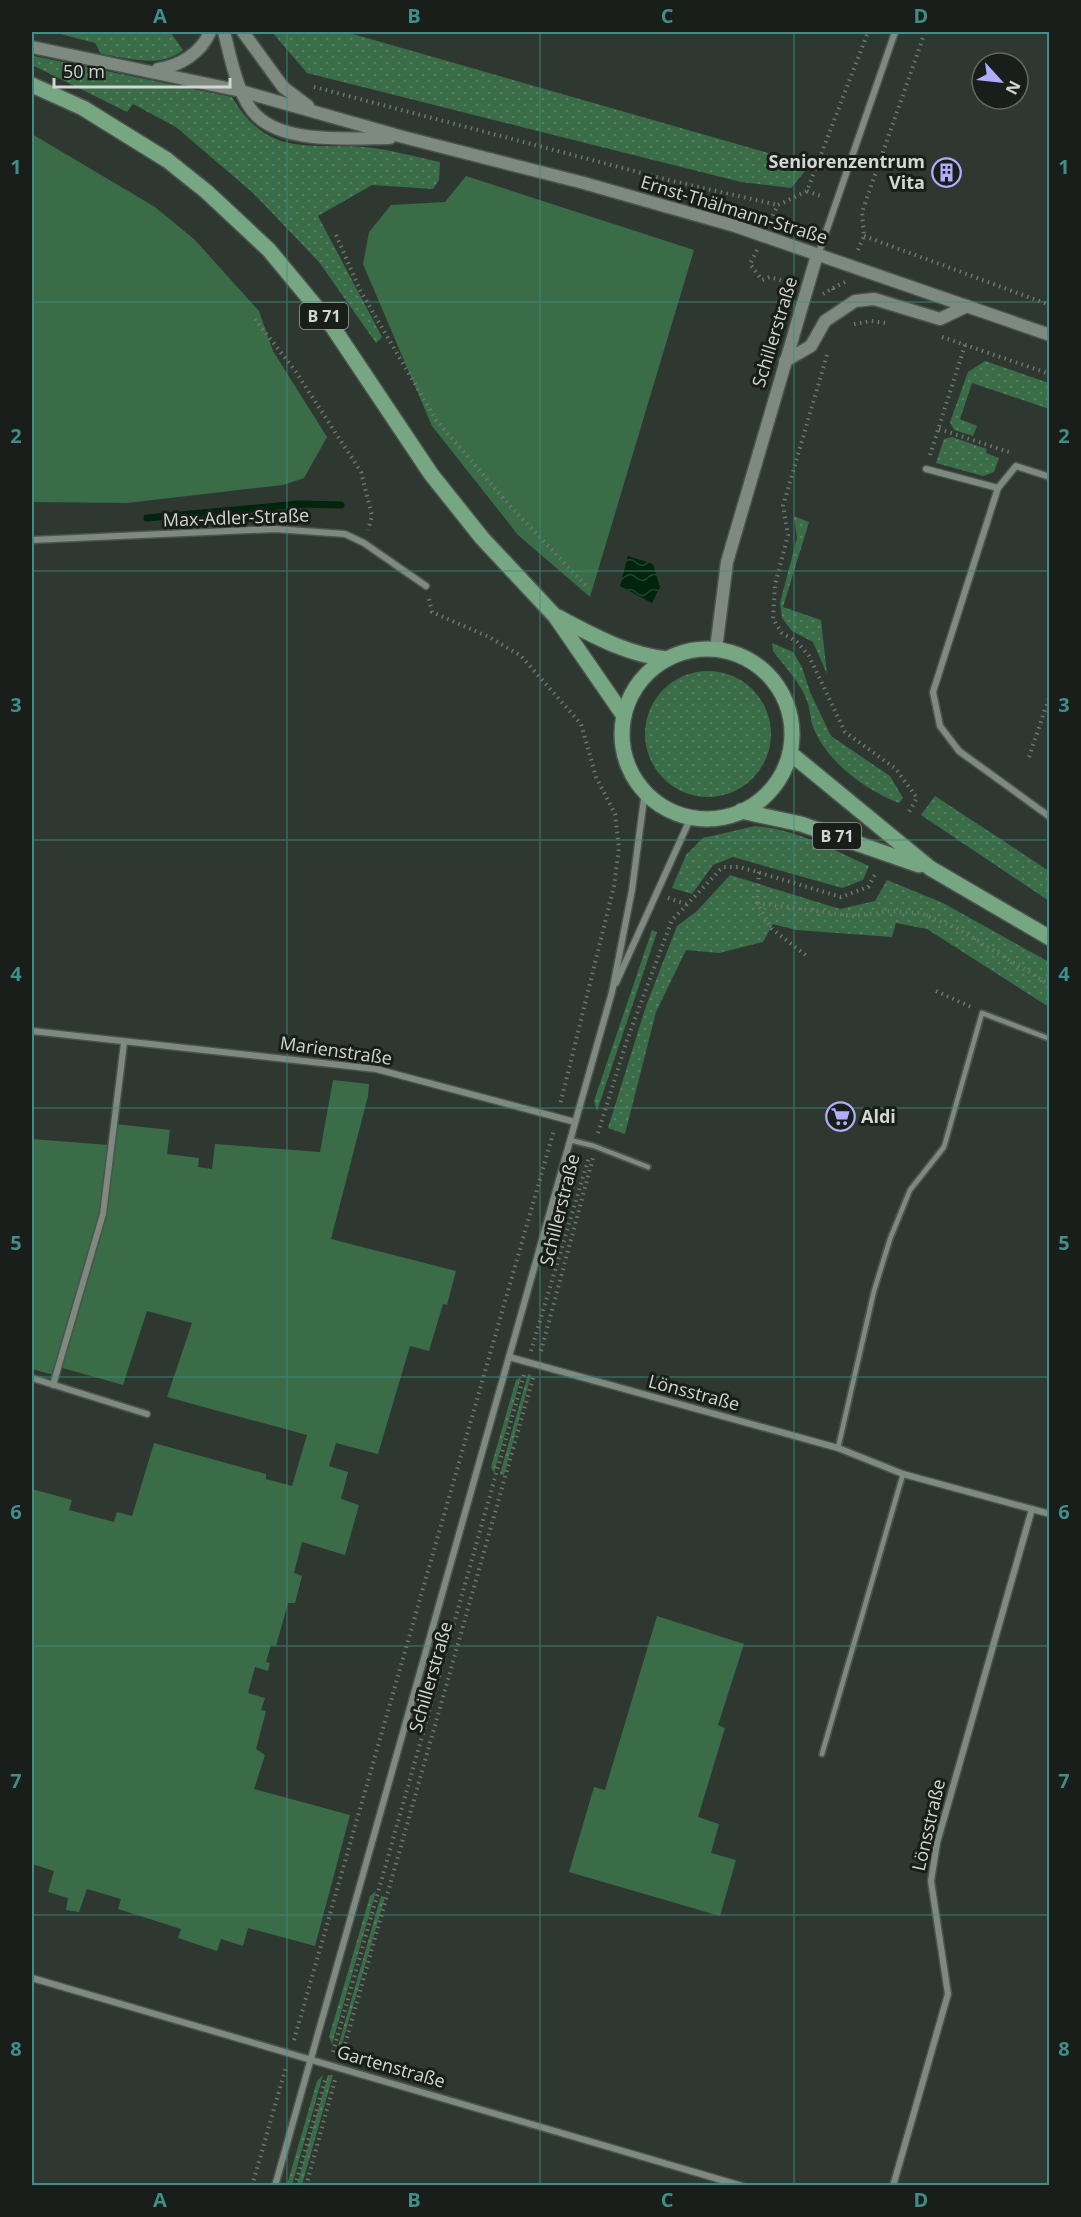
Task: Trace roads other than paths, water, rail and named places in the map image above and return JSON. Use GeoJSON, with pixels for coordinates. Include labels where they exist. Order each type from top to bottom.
{"type":"FeatureCollection","features":[{"type":"Feature","properties":{"kind":"main road"},"geometry":{"type":"LineString","coordinates":[[151,70],[168,68],[187,59],[203,43],[210,32]]}},
{"type":"Feature","properties":{"kind":"main road"},"geometry":{"type":"LineString","coordinates":[[224,32],[239,86]]}},
{"type":"Feature","properties":{"kind":"main road"},"geometry":{"type":"LineString","coordinates":[[243,32],[283,87],[314,110]]}},
{"type":"Feature","properties":{"kind":"main road","name":"Ernst-Thälmann-Straße"},"geometry":{"type":"LineString","coordinates":[[32,47],[239,86],[403,137],[580,182],[735,226],[1050,336]]}},
{"type":"Feature","properties":{"kind":"main road","name":"B 71"},"geometry":{"type":"LineString","coordinates":[[32,85],[82,108],[166,160],[207,192],[269,250],[327,319],[431,474],[482,538],[555,616],[624,716]]}},
{"type":"Feature","properties":{"kind":"main road","name":"Ernst-Thälmann-Straße"},"geometry":{"type":"LineString","coordinates":[[239,86],[255,115],[276,130],[351,138],[403,137]]}},
{"type":"Feature","properties":{"kind":"main road","name":"Schillerstraße"},"geometry":{"type":"LineString","coordinates":[[716,649],[727,562],[784,361],[818,255]]}},
{"type":"Feature","properties":{"kind":"main road"},"geometry":{"type":"LineString","coordinates":[[784,361],[811,346],[825,321],[855,301],[874,299],[940,319],[967,306]]}},
{"type":"Feature","properties":{"kind":"main road","name":"B 71"},"geometry":{"type":"LineString","coordinates":[[555,616],[606,642],[640,656],[667,659]]}},
{"type":"Feature","properties":{"kind":"main road","name":"B 71"},"geometry":{"type":"LineString","coordinates":[[716,649],[746,658],[775,682],[790,716],[790,753],[773,788],[753,805],[716,818],[691,817],[666,808],[645,792],[629,769],[625,755],[624,716],[639,682],[667,659],[687,651],[716,649]]}},
{"type":"Feature","properties":{"kind":"main road","name":"B 71"},"geometry":{"type":"LineString","coordinates":[[790,753],[930,868],[1050,938]]}},
{"type":"Feature","properties":{"kind":"main road","name":"B 71"},"geometry":{"type":"LineString","coordinates":[[741,811],[801,824],[930,868]]}},
{"type":"Feature","properties":{"kind":"street","name":"Schillerstraße"},"geometry":{"type":"LineString","coordinates":[[818,255],[895,32]]}},
{"type":"Feature","properties":{"kind":"street"},"geometry":{"type":"LineString","coordinates":[[1050,477],[1016,466],[998,488],[933,692],[940,726],[959,751],[1050,817]]}},
{"type":"Feature","properties":{"kind":"street"},"geometry":{"type":"LineString","coordinates":[[926,469],[998,488]]}},
{"type":"Feature","properties":{"kind":"street","name":"Max-Adler-Straße"},"geometry":{"type":"LineString","coordinates":[[32,540],[275,529],[345,534],[364,543],[426,586]]}},
{"type":"Feature","properties":{"kind":"street","name":"Schillerstraße"},"geometry":{"type":"LineString","coordinates":[[275,2186],[612,992],[632,890],[645,792]]}},
{"type":"Feature","properties":{"kind":"street","name":"Schillerstraße"},"geometry":{"type":"LineString","coordinates":[[612,992],[691,817]]}},
{"type":"Feature","properties":{"kind":"street","name":"Marienstraße"},"geometry":{"type":"LineString","coordinates":[[32,1031],[376,1069],[575,1122]]}},
{"type":"Feature","properties":{"kind":"street"},"geometry":{"type":"LineString","coordinates":[[53,1385],[103,1214],[124,1042]]}},
{"type":"Feature","properties":{"kind":"street","name":"Lönsstraße"},"geometry":{"type":"LineString","coordinates":[[509,1357],[838,1448],[903,1474],[1050,1514]]}},
{"type":"Feature","properties":{"kind":"street"},"geometry":{"type":"LineString","coordinates":[[32,1378],[147,1414]]}},
{"type":"Feature","properties":{"kind":"street","name":"Lönsstraße"},"geometry":{"type":"LineString","coordinates":[[893,2186],[948,1994],[931,1881],[937,1843],[1032,1509]]}},
{"type":"Feature","properties":{"kind":"street","name":"Gartenstraße"},"geometry":{"type":"LineString","coordinates":[[32,1978],[742,2186]]}},
{"type":"Feature","properties":{"kind":"lane"},"geometry":{"type":"LineString","coordinates":[[838,1448],[874,1291],[890,1239],[910,1190],[944,1147],[982,1013],[1050,1039]]}},
{"type":"Feature","properties":{"kind":"lane"},"geometry":{"type":"LineString","coordinates":[[570,1140],[594,1146],[648,1167]]}},
{"type":"Feature","properties":{"kind":"lane"},"geometry":{"type":"LineString","coordinates":[[822,1754],[903,1474]]}},
{"type":"Feature","properties":{"kind":"water"},"geometry":{"type":"Polygon","coordinates":[[[628,556],[653,564],[660,587],[652,603],[620,586],[628,556]]]}},
{"type":"Feature","properties":{"kind":"waterway"},"geometry":{"type":"LineString","coordinates":[[147,518],[299,504],[341,505]]}},
{"type":"Feature","properties":{"kind":"place","name":"Seniorenzentrum Vita"},"geometry":{"type":"Point","coordinates":[946,172]}},
{"type":"Feature","properties":{"kind":"place","name":"Aldi"},"geometry":{"type":"Point","coordinates":[840,1117]}}]}
